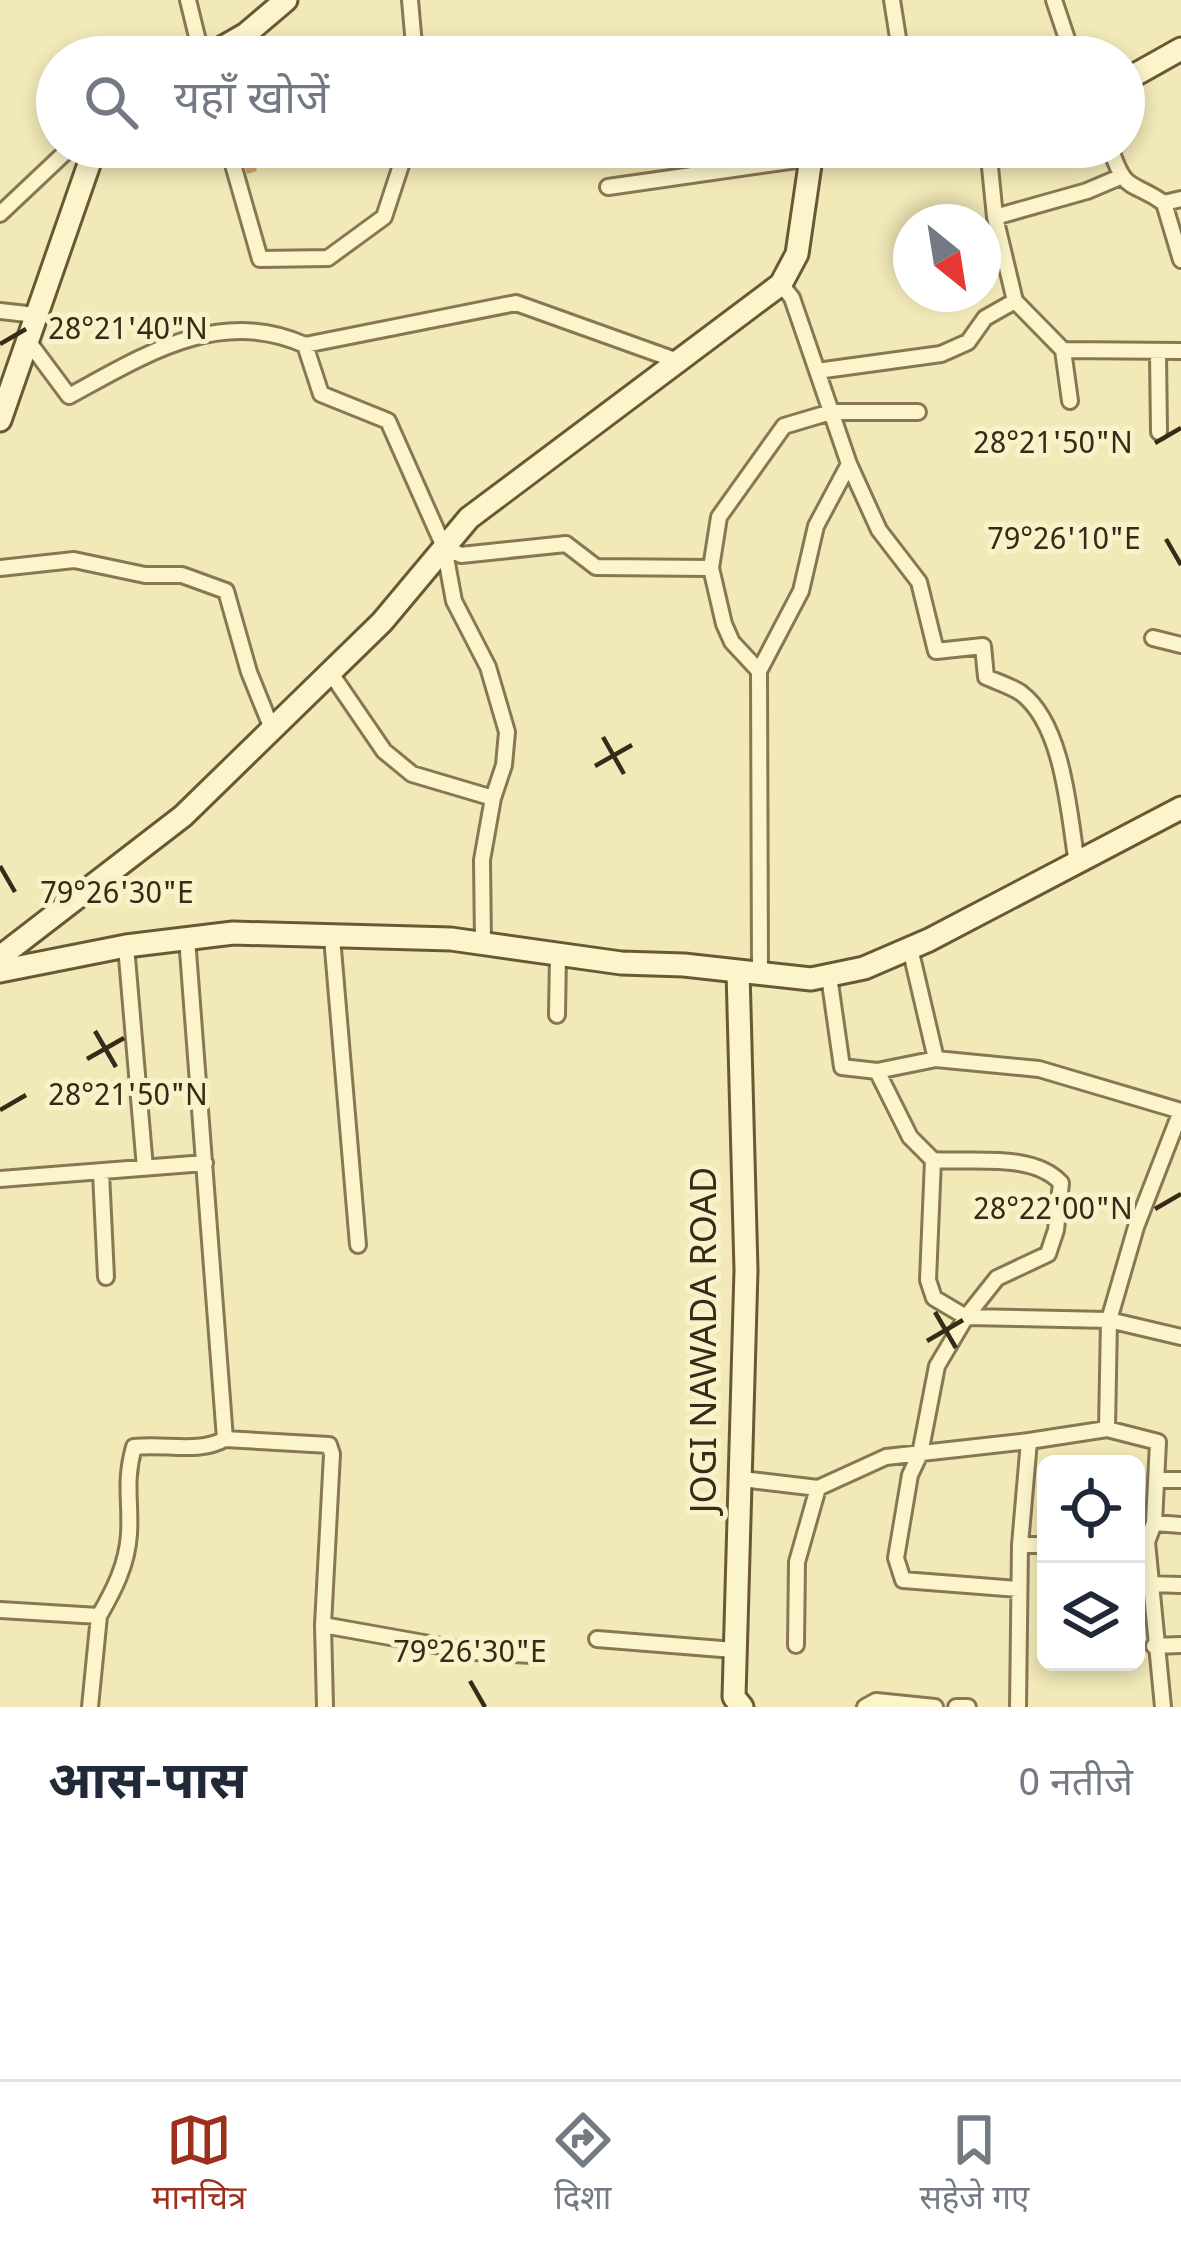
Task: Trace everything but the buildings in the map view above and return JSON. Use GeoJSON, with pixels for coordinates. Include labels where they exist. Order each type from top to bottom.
{"type":"FeatureCollection","features":[{"type":"Feature","properties":{"kind":"street"},"geometry":{"type":"LineString","coordinates":[[188,0],[198,36]]}},
{"type":"Feature","properties":{"kind":"street"},"geometry":{"type":"LineString","coordinates":[[242,36],[286,0]]}},
{"type":"Feature","properties":{"kind":"street"},"geometry":{"type":"LineString","coordinates":[[410,0],[413,36]]}},
{"type":"Feature","properties":{"kind":"street"},"geometry":{"type":"LineString","coordinates":[[892,0],[898,36]]}},
{"type":"Feature","properties":{"kind":"street"},"geometry":{"type":"LineString","coordinates":[[1054,0],[1066,36]]}},
{"type":"Feature","properties":{"kind":"street"},"geometry":{"type":"LineString","coordinates":[[1145,69],[1181,49]]}},
{"type":"Feature","properties":{"kind":"street"},"geometry":{"type":"LineString","coordinates":[[0,214],[49,168]]}},
{"type":"Feature","properties":{"kind":"street"},"geometry":{"type":"LineString","coordinates":[[0,420],[87,168]]}},
{"type":"Feature","properties":{"kind":"street"},"geometry":{"type":"LineString","coordinates":[[234,168],[260,259],[328,258],[384,217],[400,168]]}},
{"type":"Feature","properties":{"kind":"street"},"geometry":{"type":"LineString","coordinates":[[608,187],[724,168]]}},
{"type":"Feature","properties":{"kind":"street"},"geometry":{"type":"LineString","coordinates":[[0,957],[183,816],[382,622],[469,518],[782,284],[797,254],[812,168]]}},
{"type":"Feature","properties":{"kind":"street"},"geometry":{"type":"LineString","coordinates":[[990,168],[994,204]]}},
{"type":"Feature","properties":{"kind":"street"},"geometry":{"type":"LineString","coordinates":[[1117,168],[1131,188],[1164,203],[1181,260]]}},
{"type":"Feature","properties":{"kind":"street"},"geometry":{"type":"LineString","coordinates":[[1001,215],[1120,177]]}},
{"type":"Feature","properties":{"kind":"street"},"geometry":{"type":"LineString","coordinates":[[1164,203],[1181,199]]}},
{"type":"Feature","properties":{"kind":"street"},"geometry":{"type":"LineString","coordinates":[[1001,242],[1015,301],[1063,350],[1070,401]]}},
{"type":"Feature","properties":{"kind":"street"},"geometry":{"type":"LineString","coordinates":[[782,284],[792,298],[849,464],[879,530],[919,582],[936,651],[983,646],[986,677],[1019,692],[1038,710],[1057,752],[1077,864]]}},
{"type":"Feature","properties":{"kind":"street"},"geometry":{"type":"LineString","coordinates":[[817,371],[941,354],[968,342],[985,318],[1015,301]]}},
{"type":"Feature","properties":{"kind":"street"},"geometry":{"type":"LineString","coordinates":[[28,341],[69,396],[186,337],[276,332],[304,345],[516,303],[679,361]]}},
{"type":"Feature","properties":{"kind":"street"},"geometry":{"type":"LineString","coordinates":[[0,311],[36,315]]}},
{"type":"Feature","properties":{"kind":"street"},"geometry":{"type":"LineString","coordinates":[[304,345],[322,394],[388,421],[444,548],[454,602],[488,667],[507,732],[482,860],[483,944]]}},
{"type":"Feature","properties":{"kind":"street"},"geometry":{"type":"LineString","coordinates":[[1063,350],[1181,351]]}},
{"type":"Feature","properties":{"kind":"street"},"geometry":{"type":"LineString","coordinates":[[1158,354],[1159,433]]}},
{"type":"Feature","properties":{"kind":"street"},"geometry":{"type":"LineString","coordinates":[[759,671],[732,642],[711,568],[719,518],[784,426],[831,412],[918,412]]}},
{"type":"Feature","properties":{"kind":"street"},"geometry":{"type":"LineString","coordinates":[[749,973],[759,671],[800,591],[816,526],[849,464]]}},
{"type":"Feature","properties":{"kind":"street"},"geometry":{"type":"LineString","coordinates":[[444,548],[460,555],[566,544],[596,567],[711,568]]}},
{"type":"Feature","properties":{"kind":"street"},"geometry":{"type":"LineString","coordinates":[[0,568],[74,560],[145,575],[182,575],[226,591],[249,672],[272,729]]}},
{"type":"Feature","properties":{"kind":"street"},"geometry":{"type":"LineString","coordinates":[[1153,638],[1181,645]]}},
{"type":"Feature","properties":{"kind":"street"},"geometry":{"type":"LineString","coordinates":[[330,672],[384,752],[412,774],[493,798]]}},
{"type":"Feature","properties":{"kind":"street"},"geometry":{"type":"LineString","coordinates":[[0,971],[126,946],[232,932],[451,939],[558,955],[811,980],[864,968],[910,948],[1181,808]]}},
{"type":"Feature","properties":{"kind":"street"},"geometry":{"type":"LineString","coordinates":[[332,937],[358,1245]]}},
{"type":"Feature","properties":{"kind":"street"},"geometry":{"type":"LineString","coordinates":[[187,938],[225,1439]]}},
{"type":"Feature","properties":{"kind":"street"},"geometry":{"type":"LineString","coordinates":[[126,946],[145,1168]]}},
{"type":"Feature","properties":{"kind":"street"},"geometry":{"type":"LineString","coordinates":[[910,948],[935,1059]]}},
{"type":"Feature","properties":{"kind":"street"},"geometry":{"type":"LineString","coordinates":[[557,1015],[558,955]]}},
{"type":"Feature","properties":{"kind":"street","name":"JOGI NAWADA ROAD"},"geometry":{"type":"LineString","coordinates":[[742,1707],[734,1697],[734,1650],[742,1479],[749,973]]}},
{"type":"Feature","properties":{"kind":"street"},"geometry":{"type":"LineString","coordinates":[[829,976],[842,1067],[878,1072],[935,1059],[1040,1069],[1181,1111],[1136,1227],[1109,1320],[1107,1429]]}},
{"type":"Feature","properties":{"kind":"street"},"geometry":{"type":"LineString","coordinates":[[878,1072],[910,1137],[933,1160],[1004,1161],[1049,1173],[1061,1183],[1048,1254],[997,1279],[966,1317],[938,1366],[920,1454],[910,1475],[896,1558],[903,1580],[1019,1588]]}},
{"type":"Feature","properties":{"kind":"street"},"geometry":{"type":"LineString","coordinates":[[933,1160],[928,1280],[934,1298],[966,1317],[1109,1320],[1181,1337]]}},
{"type":"Feature","properties":{"kind":"street"},"geometry":{"type":"LineString","coordinates":[[0,1179],[205,1162]]}},
{"type":"Feature","properties":{"kind":"street"},"geometry":{"type":"LineString","coordinates":[[101,1173],[106,1277]]}},
{"type":"Feature","properties":{"kind":"street"},"geometry":{"type":"LineString","coordinates":[[742,1479],[818,1487],[886,1457],[1107,1429],[1158,1442],[1154,1523],[1145,1536]]}},
{"type":"Feature","properties":{"kind":"street"},"geometry":{"type":"LineString","coordinates":[[89,1707],[99,1616],[119,1582],[129,1536],[126,1477],[134,1447],[208,1449],[225,1439],[329,1445],[325,1707]]}},
{"type":"Feature","properties":{"kind":"street"},"geometry":{"type":"LineString","coordinates":[[1018,1707],[1020,1545],[1029,1441]]}},
{"type":"Feature","properties":{"kind":"street"},"geometry":{"type":"LineString","coordinates":[[1156,1480],[1181,1480]]}},
{"type":"Feature","properties":{"kind":"street"},"geometry":{"type":"LineString","coordinates":[[796,1645],[796,1562],[818,1487]]}},
{"type":"Feature","properties":{"kind":"street"},"geometry":{"type":"LineString","coordinates":[[1154,1523],[1181,1526]]}},
{"type":"Feature","properties":{"kind":"street"},"geometry":{"type":"LineString","coordinates":[[1020,1545],[1037,1545]]}},
{"type":"Feature","properties":{"kind":"street"},"geometry":{"type":"LineString","coordinates":[[1145,1561],[1163,1707]]}},
{"type":"Feature","properties":{"kind":"street"},"geometry":{"type":"LineString","coordinates":[[1150,1584],[1181,1585]]}},
{"type":"Feature","properties":{"kind":"street"},"geometry":{"type":"LineString","coordinates":[[0,1610],[99,1616]]}},
{"type":"Feature","properties":{"kind":"street"},"geometry":{"type":"LineString","coordinates":[[323,1625],[474,1652],[532,1654]]}},
{"type":"Feature","properties":{"kind":"street"},"geometry":{"type":"LineString","coordinates":[[597,1640],[734,1650]]}},
{"type":"Feature","properties":{"kind":"street"},"geometry":{"type":"LineString","coordinates":[[1154,1646],[1181,1645]]}},
{"type":"Feature","properties":{"kind":"street"},"geometry":{"type":"LineString","coordinates":[[865,1707],[876,1701],[935,1707]]}},
{"type":"Feature","properties":{"kind":"street"},"geometry":{"type":"LineString","coordinates":[[956,1707],[968,1707]]}}]}
